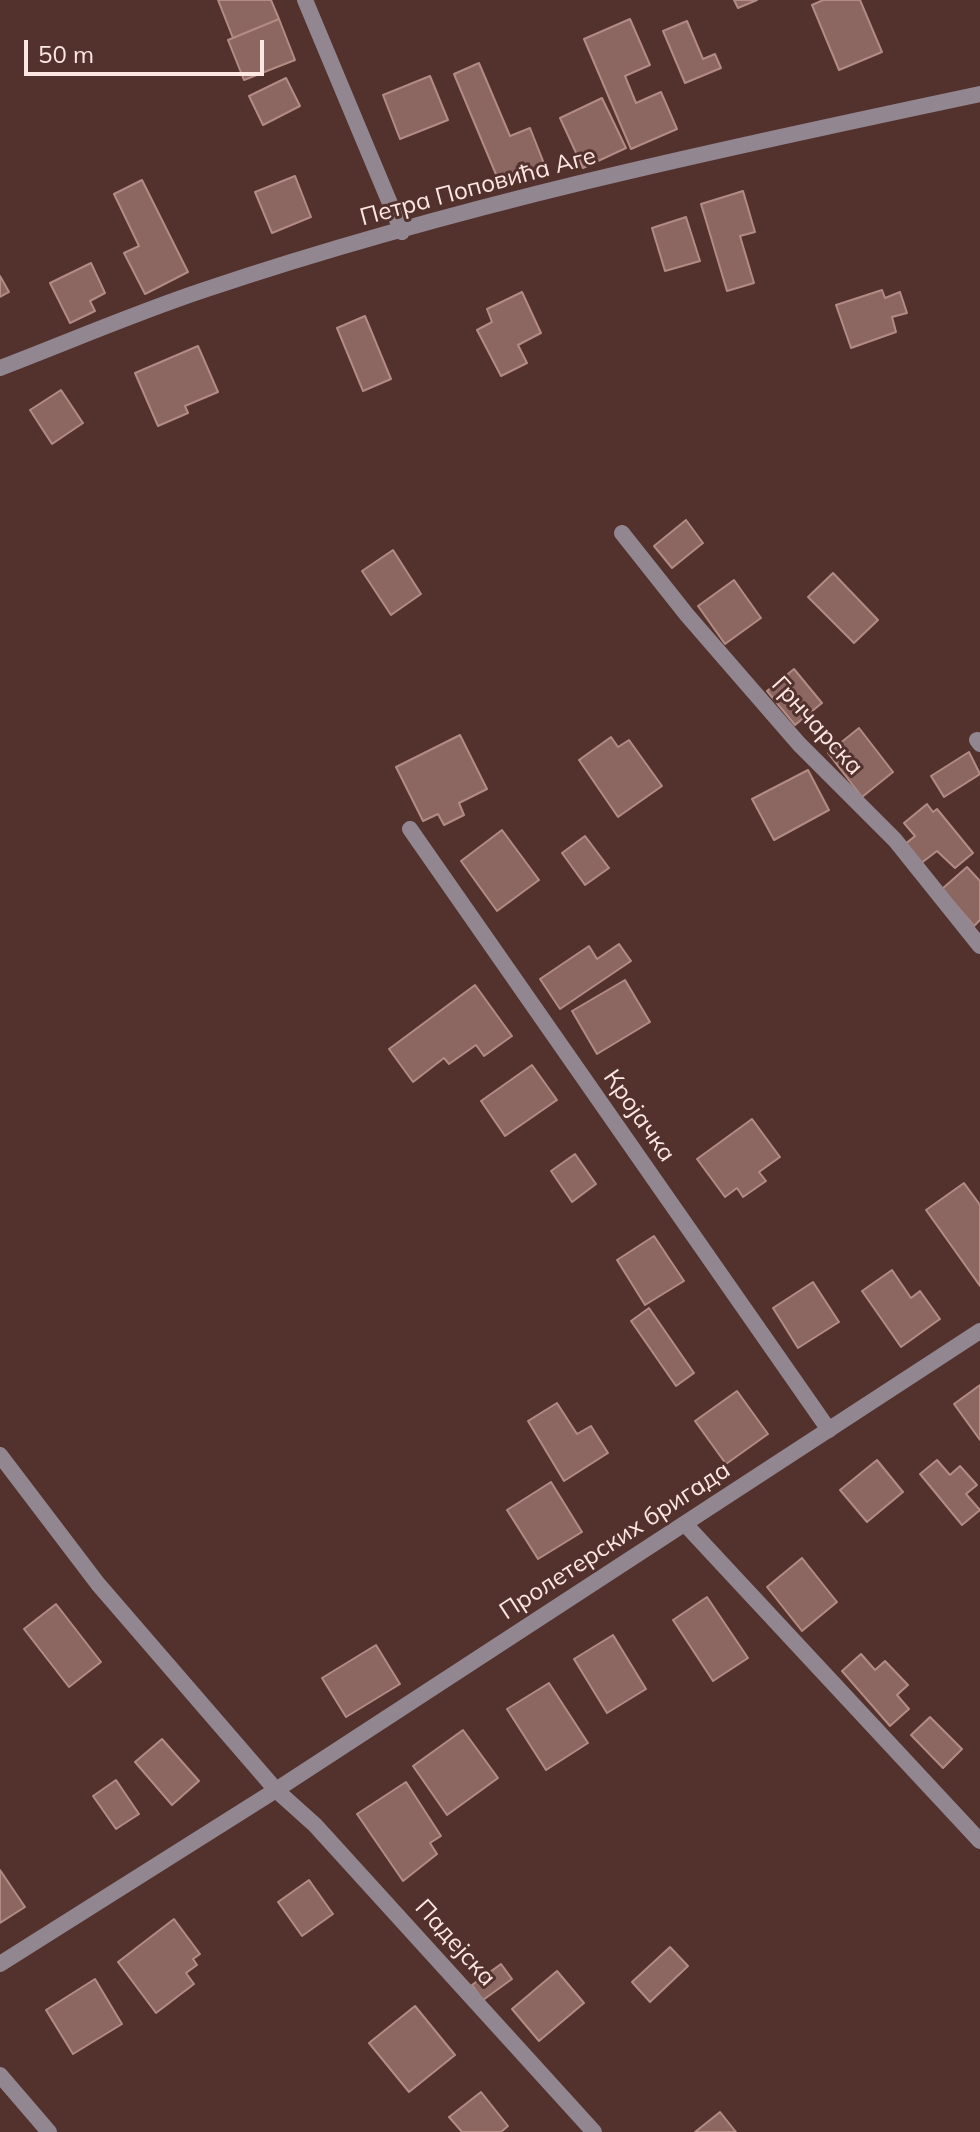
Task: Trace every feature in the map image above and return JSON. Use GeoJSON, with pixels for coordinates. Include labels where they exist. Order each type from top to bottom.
{"type":"FeatureCollection","features":[{"type":"Feature","properties":{"kind":"street"},"geometry":{"type":"LineString","coordinates":[[305,0],[402,232]]}},
{"type":"Feature","properties":{"kind":"street","name":"Петра Поповића Аге"},"geometry":{"type":"LineString","coordinates":[[0,368],[203,291],[402,232],[617,174],[980,94]]}},
{"type":"Feature","properties":{"kind":"street","name":"Грнчарска"},"geometry":{"type":"LineString","coordinates":[[622,533],[687,615],[799,744],[895,840],[980,946]]}},
{"type":"Feature","properties":{"kind":"street","name":"Кројачка"},"geometry":{"type":"LineString","coordinates":[[410,829],[829,1430]]}},
{"type":"Feature","properties":{"kind":"street","name":"Пролетерских бригада"},"geometry":{"type":"LineString","coordinates":[[0,1964],[276,1790],[980,1331]]}},
{"type":"Feature","properties":{"kind":"street"},"geometry":{"type":"LineString","coordinates":[[0,1455],[98,1584],[276,1790]]}},
{"type":"Feature","properties":{"kind":"street"},"geometry":{"type":"LineString","coordinates":[[685,1524],[980,1841]]}},
{"type":"Feature","properties":{"kind":"street","name":"Падејска"},"geometry":{"type":"LineString","coordinates":[[276,1790],[315,1825],[594,2132]]}},
{"type":"Feature","properties":{"kind":"street"},"geometry":{"type":"LineString","coordinates":[[0,2075],[49,2132]]}},
{"type":"Feature","properties":{"kind":"building"},"geometry":{"type":"Polygon","coordinates":[[[218,0],[271,0],[279,19],[233,38],[218,0]]]}},
{"type":"Feature","properties":{"kind":"building"},"geometry":{"type":"Polygon","coordinates":[[[734,0],[757,0],[738,8],[734,0]]]}},
{"type":"Feature","properties":{"kind":"building"},"geometry":{"type":"Polygon","coordinates":[[[823,0],[860,0],[882,52],[839,70],[812,5],[823,0]]]}},
{"type":"Feature","properties":{"kind":"building"},"geometry":{"type":"Polygon","coordinates":[[[279,19],[295,60],[244,80],[228,40],[279,19]]]}},
{"type":"Feature","properties":{"kind":"building"},"geometry":{"type":"Polygon","coordinates":[[[630,19],[650,65],[625,76],[636,103],[661,92],[677,129],[631,149],[584,39],[630,19]]]}},
{"type":"Feature","properties":{"kind":"building"},"geometry":{"type":"Polygon","coordinates":[[[687,21],[703,59],[715,54],[721,68],[685,83],[663,31],[687,21]]]}},
{"type":"Feature","properties":{"kind":"building"},"geometry":{"type":"Polygon","coordinates":[[[479,63],[510,136],[530,128],[545,166],[500,184],[454,74],[479,63]]]}},
{"type":"Feature","properties":{"kind":"building"},"geometry":{"type":"Polygon","coordinates":[[[430,76],[448,120],[400,139],[383,95],[430,76]]]}},
{"type":"Feature","properties":{"kind":"building"},"geometry":{"type":"Polygon","coordinates":[[[286,78],[300,106],[263,125],[249,96],[286,78]]]}},
{"type":"Feature","properties":{"kind":"building"},"geometry":{"type":"Polygon","coordinates":[[[602,98],[626,148],[583,168],[560,118],[602,98]]]}},
{"type":"Feature","properties":{"kind":"building"},"geometry":{"type":"Polygon","coordinates":[[[295,176],[311,217],[272,233],[255,192],[295,176]]]}},
{"type":"Feature","properties":{"kind":"building"},"geometry":{"type":"Polygon","coordinates":[[[142,180],[188,272],[145,294],[124,253],[139,246],[114,194],[142,180]]]}},
{"type":"Feature","properties":{"kind":"building"},"geometry":{"type":"Polygon","coordinates":[[[743,191],[755,232],[740,236],[754,283],[727,291],[701,204],[743,191]]]}},
{"type":"Feature","properties":{"kind":"building"},"geometry":{"type":"Polygon","coordinates":[[[686,217],[700,261],[665,271],[652,228],[686,217]]]}},
{"type":"Feature","properties":{"kind":"building"},"geometry":{"type":"Polygon","coordinates":[[[91,263],[105,293],[90,301],[95,311],[70,323],[50,283],[91,263]]]}},
{"type":"Feature","properties":{"kind":"building"},"geometry":{"type":"Polygon","coordinates":[[[0,276],[9,292],[0,297],[0,276]]]}},
{"type":"Feature","properties":{"kind":"building"},"geometry":{"type":"Polygon","coordinates":[[[882,290],[885,298],[900,292],[907,313],[892,317],[896,332],[851,348],[836,305],[882,290]]]}},
{"type":"Feature","properties":{"kind":"building"},"geometry":{"type":"Polygon","coordinates":[[[522,292],[541,333],[518,345],[527,363],[501,376],[477,330],[492,322],[487,309],[522,292]]]}},
{"type":"Feature","properties":{"kind":"building"},"geometry":{"type":"Polygon","coordinates":[[[365,316],[391,379],[363,391],[337,328],[365,316]]]}},
{"type":"Feature","properties":{"kind":"building"},"geometry":{"type":"Polygon","coordinates":[[[198,346],[218,392],[185,406],[188,413],[158,426],[135,373],[198,346]]]}},
{"type":"Feature","properties":{"kind":"building"},"geometry":{"type":"Polygon","coordinates":[[[61,390],[83,423],[52,444],[30,410],[61,390]]]}},
{"type":"Feature","properties":{"kind":"building"},"geometry":{"type":"Polygon","coordinates":[[[686,520],[703,543],[672,568],[654,546],[686,520]]]}},
{"type":"Feature","properties":{"kind":"building"},"geometry":{"type":"Polygon","coordinates":[[[393,550],[421,594],[391,615],[362,571],[393,550]]]}},
{"type":"Feature","properties":{"kind":"building"},"geometry":{"type":"Polygon","coordinates":[[[833,573],[878,620],[854,643],[808,597],[833,573]]]}},
{"type":"Feature","properties":{"kind":"building"},"geometry":{"type":"Polygon","coordinates":[[[734,580],[761,618],[725,644],[698,606],[734,580]]]}},
{"type":"Feature","properties":{"kind":"building"},"geometry":{"type":"Polygon","coordinates":[[[794,669],[822,703],[795,725],[767,691],[794,669]]]}},
{"type":"Feature","properties":{"kind":"building"},"geometry":{"type":"Polygon","coordinates":[[[859,728],[893,772],[862,797],[828,753],[859,728]]]}},
{"type":"Feature","properties":{"kind":"building"},"geometry":{"type":"Polygon","coordinates":[[[460,735],[487,789],[459,803],[464,815],[444,825],[438,814],[423,821],[396,767],[460,735]]]}},
{"type":"Feature","properties":{"kind":"building"},"geometry":{"type":"Polygon","coordinates":[[[611,737],[618,747],[629,740],[662,786],[618,817],[579,760],[611,737]]]}},
{"type":"Feature","properties":{"kind":"building"},"geometry":{"type":"Polygon","coordinates":[[[969,752],[980,774],[944,797],[931,776],[969,752]]]}},
{"type":"Feature","properties":{"kind":"building"},"geometry":{"type":"Polygon","coordinates":[[[808,770],[829,810],[774,840],[752,799],[808,770]]]}},
{"type":"Feature","properties":{"kind":"building"},"geometry":{"type":"Polygon","coordinates":[[[927,804],[933,812],[937,809],[973,853],[955,868],[937,851],[920,864],[904,845],[915,836],[904,823],[927,804]]]}},
{"type":"Feature","properties":{"kind":"building"},"geometry":{"type":"Polygon","coordinates":[[[502,830],[539,880],[497,911],[461,861],[502,830]]]}},
{"type":"Feature","properties":{"kind":"building"},"geometry":{"type":"Polygon","coordinates":[[[585,836],[609,868],[585,885],[562,853],[585,836]]]}},
{"type":"Feature","properties":{"kind":"building"},"geometry":{"type":"Polygon","coordinates":[[[967,867],[980,881],[980,920],[974,926],[942,889],[967,867]]]}},
{"type":"Feature","properties":{"kind":"building"},"geometry":{"type":"Polygon","coordinates":[[[619,944],[631,961],[560,1009],[540,979],[589,946],[597,959],[619,944]]]}},
{"type":"Feature","properties":{"kind":"building"},"geometry":{"type":"Polygon","coordinates":[[[625,980],[650,1022],[597,1054],[572,1011],[625,980]]]}},
{"type":"Feature","properties":{"kind":"building"},"geometry":{"type":"Polygon","coordinates":[[[475,985],[512,1036],[484,1056],[476,1045],[449,1064],[444,1058],[413,1082],[389,1049],[475,985]]]}},
{"type":"Feature","properties":{"kind":"building"},"geometry":{"type":"Polygon","coordinates":[[[532,1065],[557,1100],[505,1136],[481,1101],[532,1065]]]}},
{"type":"Feature","properties":{"kind":"building"},"geometry":{"type":"Polygon","coordinates":[[[752,1119],[780,1157],[759,1172],[766,1181],[743,1197],[737,1188],[725,1197],[697,1159],[752,1119]]]}},
{"type":"Feature","properties":{"kind":"building"},"geometry":{"type":"Polygon","coordinates":[[[575,1154],[596,1184],[572,1202],[551,1171],[575,1154]]]}},
{"type":"Feature","properties":{"kind":"building"},"geometry":{"type":"Polygon","coordinates":[[[964,1183],[980,1205],[980,1286],[926,1210],[964,1183]]]}},
{"type":"Feature","properties":{"kind":"building"},"geometry":{"type":"Polygon","coordinates":[[[654,1236],[684,1281],[645,1305],[617,1260],[654,1236]]]}},
{"type":"Feature","properties":{"kind":"building"},"geometry":{"type":"Polygon","coordinates":[[[892,1270],[911,1298],[920,1291],[940,1319],[901,1347],[862,1291],[892,1270]]]}},
{"type":"Feature","properties":{"kind":"building"},"geometry":{"type":"Polygon","coordinates":[[[813,1282],[839,1322],[798,1348],[773,1308],[813,1282]]]}},
{"type":"Feature","properties":{"kind":"building"},"geometry":{"type":"Polygon","coordinates":[[[649,1308],[694,1373],[676,1386],[631,1321],[649,1308]]]}},
{"type":"Feature","properties":{"kind":"building"},"geometry":{"type":"Polygon","coordinates":[[[980,1385],[980,1440],[954,1404],[980,1385]]]}},
{"type":"Feature","properties":{"kind":"building"},"geometry":{"type":"Polygon","coordinates":[[[737,1391],[768,1434],[726,1464],[695,1421],[737,1391]]]}},
{"type":"Feature","properties":{"kind":"building"},"geometry":{"type":"Polygon","coordinates":[[[557,1403],[577,1434],[591,1426],[608,1453],[564,1481],[528,1421],[557,1403]]]}},
{"type":"Feature","properties":{"kind":"building"},"geometry":{"type":"Polygon","coordinates":[[[877,1460],[903,1492],[867,1522],[840,1490],[877,1460]]]}},
{"type":"Feature","properties":{"kind":"building"},"geometry":{"type":"Polygon","coordinates":[[[937,1460],[950,1475],[960,1466],[977,1485],[966,1494],[980,1510],[962,1525],[920,1474],[937,1460]]]}},
{"type":"Feature","properties":{"kind":"building"},"geometry":{"type":"Polygon","coordinates":[[[551,1482],[582,1532],[538,1559],[507,1510],[551,1482]]]}},
{"type":"Feature","properties":{"kind":"building"},"geometry":{"type":"Polygon","coordinates":[[[802,1558],[837,1602],[802,1631],[767,1587],[802,1558]]]}},
{"type":"Feature","properties":{"kind":"building"},"geometry":{"type":"Polygon","coordinates":[[[707,1597],[748,1658],[713,1681],[673,1620],[707,1597]]]}},
{"type":"Feature","properties":{"kind":"building"},"geometry":{"type":"Polygon","coordinates":[[[56,1604],[101,1662],[69,1687],[24,1629],[56,1604]]]}},
{"type":"Feature","properties":{"kind":"building"},"geometry":{"type":"Polygon","coordinates":[[[613,1635],[646,1689],[607,1713],[574,1659],[613,1635]]]}},
{"type":"Feature","properties":{"kind":"building"},"geometry":{"type":"Polygon","coordinates":[[[376,1645],[400,1684],[346,1717],[322,1678],[376,1645]]]}},
{"type":"Feature","properties":{"kind":"building"},"geometry":{"type":"Polygon","coordinates":[[[861,1654],[875,1670],[885,1661],[908,1685],[897,1695],[909,1709],[890,1726],[842,1671],[861,1654]]]}},
{"type":"Feature","properties":{"kind":"building"},"geometry":{"type":"Polygon","coordinates":[[[549,1683],[588,1743],[546,1770],[507,1709],[549,1683]]]}},
{"type":"Feature","properties":{"kind":"building"},"geometry":{"type":"Polygon","coordinates":[[[930,1717],[962,1749],[943,1768],[911,1735],[930,1717]]]}},
{"type":"Feature","properties":{"kind":"building"},"geometry":{"type":"Polygon","coordinates":[[[463,1730],[498,1778],[447,1815],[413,1766],[463,1730]]]}},
{"type":"Feature","properties":{"kind":"building"},"geometry":{"type":"Polygon","coordinates":[[[162,1739],[199,1781],[172,1805],[135,1762],[162,1739]]]}},
{"type":"Feature","properties":{"kind":"building"},"geometry":{"type":"Polygon","coordinates":[[[116,1780],[139,1814],[116,1829],[93,1796],[116,1780]]]}},
{"type":"Feature","properties":{"kind":"building"},"geometry":{"type":"Polygon","coordinates":[[[406,1782],[441,1836],[430,1843],[437,1854],[403,1881],[357,1814],[406,1782]]]}},
{"type":"Feature","properties":{"kind":"building"},"geometry":{"type":"Polygon","coordinates":[[[0,1870],[25,1907],[0,1923],[0,1870]]]}},
{"type":"Feature","properties":{"kind":"building"},"geometry":{"type":"Polygon","coordinates":[[[309,1880],[333,1914],[302,1936],[278,1902],[309,1880]]]}},
{"type":"Feature","properties":{"kind":"building"},"geometry":{"type":"Polygon","coordinates":[[[174,1919],[200,1954],[193,1959],[197,1965],[186,1973],[194,1984],[156,2013],[118,1962],[174,1919]]]}},
{"type":"Feature","properties":{"kind":"building"},"geometry":{"type":"Polygon","coordinates":[[[670,1947],[688,1966],[650,2002],[632,1982],[670,1947]]]}},
{"type":"Feature","properties":{"kind":"building"},"geometry":{"type":"Polygon","coordinates":[[[501,1964],[512,1979],[483,2000],[472,1985],[501,1964]]]}},
{"type":"Feature","properties":{"kind":"building"},"geometry":{"type":"Polygon","coordinates":[[[557,1971],[584,2003],[539,2041],[512,2009],[557,1971]]]}},
{"type":"Feature","properties":{"kind":"building"},"geometry":{"type":"Polygon","coordinates":[[[95,1979],[122,2024],[73,2054],[46,2010],[95,1979]]]}},
{"type":"Feature","properties":{"kind":"building"},"geometry":{"type":"Polygon","coordinates":[[[415,2006],[455,2055],[409,2092],[369,2043],[415,2006]]]}},
{"type":"Feature","properties":{"kind":"building"},"geometry":{"type":"Polygon","coordinates":[[[481,2092],[508,2126],[501,2132],[462,2132],[449,2117],[481,2092]]]}},
{"type":"Feature","properties":{"kind":"building"},"geometry":{"type":"Polygon","coordinates":[[[720,2112],[736,2132],[695,2132],[720,2112]]]}}]}
